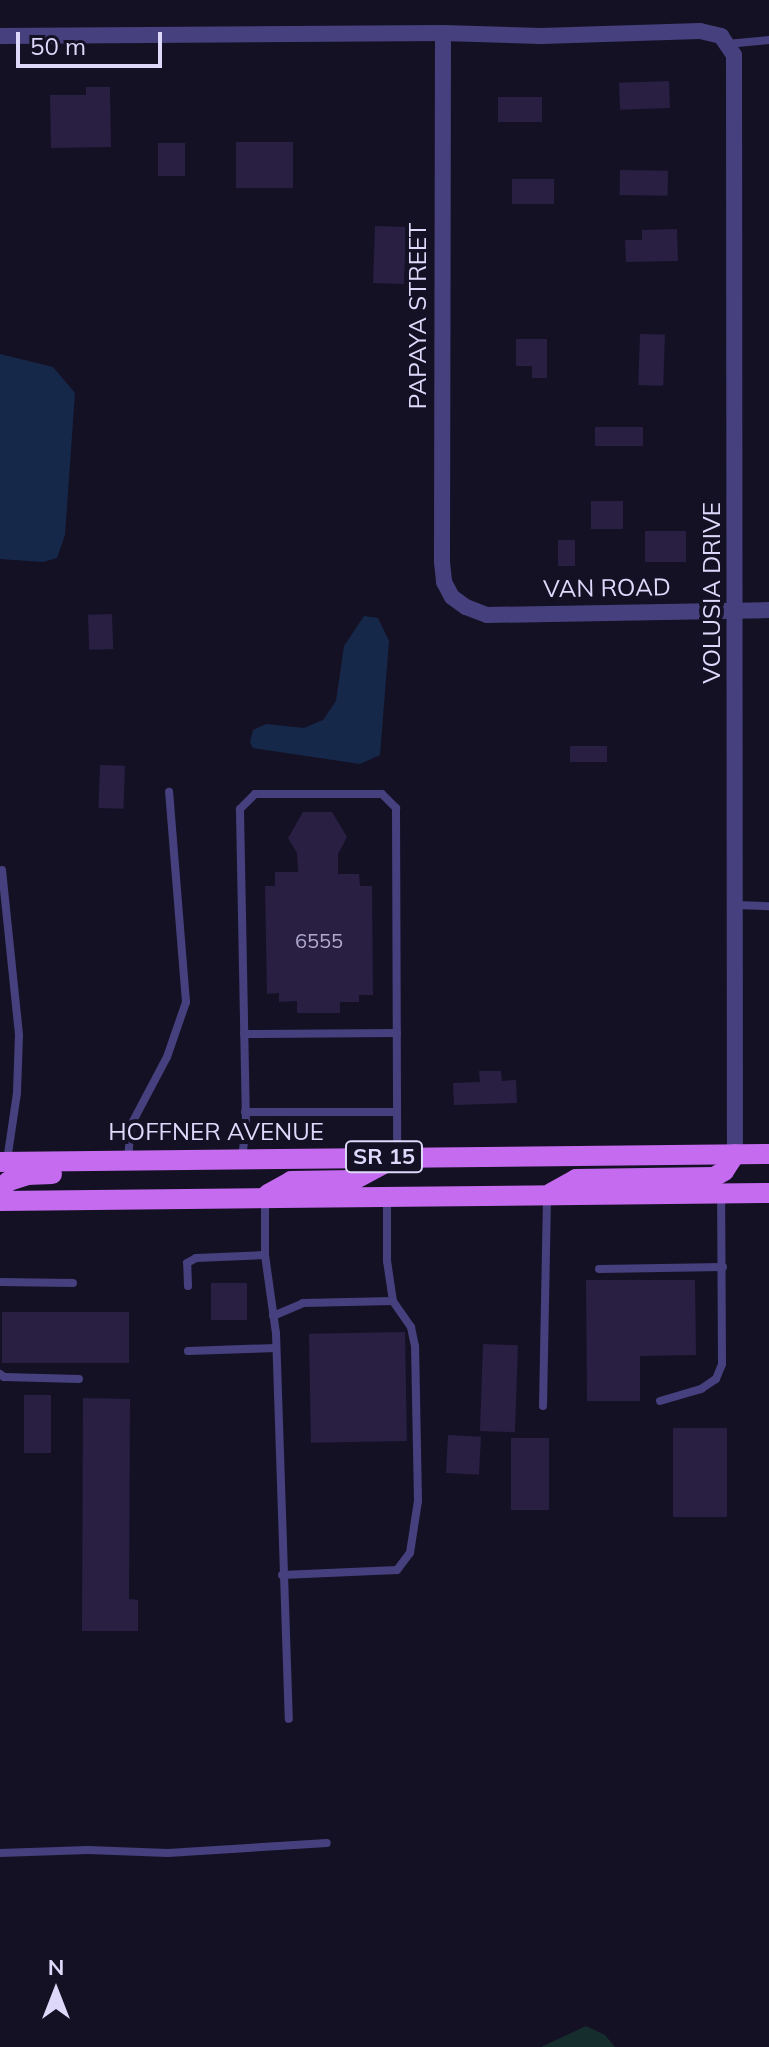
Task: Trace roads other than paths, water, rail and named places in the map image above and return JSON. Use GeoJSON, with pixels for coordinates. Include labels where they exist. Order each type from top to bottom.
{"type":"FeatureCollection","features":[{"type":"Feature","properties":{"kind":"main road"},"geometry":{"type":"LineString","coordinates":[[547,1195],[576,1179],[714,1177],[724,1171],[735,1154]]}},
{"type":"Feature","properties":{"kind":"main road","name":"HOFFNER AVENUE"},"geometry":{"type":"LineString","coordinates":[[3,1162],[769,1154]]}},
{"type":"Feature","properties":{"kind":"main road"},"geometry":{"type":"LineString","coordinates":[[264,1196],[291,1181],[354,1180],[397,1157]]}},
{"type":"Feature","properties":{"kind":"main road"},"geometry":{"type":"LineString","coordinates":[[0,1189],[9,1181],[27,1175],[115,1169],[128,1159]]}},
{"type":"Feature","properties":{"kind":"main road","name":"SR 15"},"geometry":{"type":"LineString","coordinates":[[0,1201],[769,1193]]}},
{"type":"Feature","properties":{"kind":"street"},"geometry":{"type":"LineString","coordinates":[[0,36],[443,33],[541,36],[700,31],[724,40]]}},
{"type":"Feature","properties":{"kind":"street","name":"PAPAYA STREET"},"geometry":{"type":"LineString","coordinates":[[443,33],[442,562],[444,582],[452,597]]}},
{"type":"Feature","properties":{"kind":"street","name":"VOLUSIA DRIVE"},"geometry":{"type":"LineString","coordinates":[[724,40],[734,55],[735,1154]]}},
{"type":"Feature","properties":{"kind":"street","name":"VAN ROAD"},"geometry":{"type":"LineString","coordinates":[[452,597],[466,607],[487,615],[769,610]]}},
{"type":"Feature","properties":{"kind":"lane"},"geometry":{"type":"LineString","coordinates":[[724,40],[769,40]]}},
{"type":"Feature","properties":{"kind":"lane"},"geometry":{"type":"LineString","coordinates":[[128,1159],[131,1125],[167,1057],[186,1002],[169,792]]}},
{"type":"Feature","properties":{"kind":"lane"},"geometry":{"type":"LineString","coordinates":[[242,1158],[245,1112],[240,809],[255,794],[382,794],[396,808],[397,1157]]}},
{"type":"Feature","properties":{"kind":"lane"},"geometry":{"type":"LineString","coordinates":[[2,870],[19,1035],[17,1093],[3,1162]]}},
{"type":"Feature","properties":{"kind":"lane"},"geometry":{"type":"LineString","coordinates":[[736,905],[769,906]]}},
{"type":"Feature","properties":{"kind":"lane"},"geometry":{"type":"LineString","coordinates":[[244,1034],[397,1033]]}},
{"type":"Feature","properties":{"kind":"lane"},"geometry":{"type":"LineString","coordinates":[[245,1112],[397,1112]]}},
{"type":"Feature","properties":{"kind":"lane"},"geometry":{"type":"LineString","coordinates":[[660,1401],[701,1389],[716,1379],[722,1364],[721,1194]]}},
{"type":"Feature","properties":{"kind":"lane"},"geometry":{"type":"LineString","coordinates":[[543,1406],[547,1195]]}},
{"type":"Feature","properties":{"kind":"lane"},"geometry":{"type":"LineString","coordinates":[[264,1196],[265,1255],[276,1348],[289,1719]]}},
{"type":"Feature","properties":{"kind":"lane"},"geometry":{"type":"LineString","coordinates":[[282,1575],[397,1570],[410,1553],[418,1501],[415,1346],[411,1327],[393,1301],[387,1261],[387,1196]]}},
{"type":"Feature","properties":{"kind":"lane"},"geometry":{"type":"LineString","coordinates":[[188,1286],[187,1263],[196,1258],[265,1255]]}},
{"type":"Feature","properties":{"kind":"lane"},"geometry":{"type":"LineString","coordinates":[[599,1269],[723,1267]]}},
{"type":"Feature","properties":{"kind":"lane"},"geometry":{"type":"LineString","coordinates":[[0,1282],[73,1283]]}},
{"type":"Feature","properties":{"kind":"lane"},"geometry":{"type":"LineString","coordinates":[[273,1316],[303,1303],[393,1301]]}},
{"type":"Feature","properties":{"kind":"lane"},"geometry":{"type":"LineString","coordinates":[[188,1351],[276,1348]]}},
{"type":"Feature","properties":{"kind":"lane"},"geometry":{"type":"LineString","coordinates":[[0,1374],[4,1377],[79,1379]]}},
{"type":"Feature","properties":{"kind":"lane"},"geometry":{"type":"LineString","coordinates":[[0,1853],[88,1850],[168,1853],[327,1843]]}},
{"type":"Feature","properties":{"kind":"water"},"geometry":{"type":"Polygon","coordinates":[[[0,354],[53,367],[75,393],[65,535],[57,558],[43,562],[0,559],[0,354]]]}},
{"type":"Feature","properties":{"kind":"water"},"geometry":{"type":"Polygon","coordinates":[[[364,616],[378,618],[389,641],[380,755],[360,764],[253,748],[250,742],[253,730],[266,724],[304,728],[323,720],[336,701],[344,646],[364,616]]]}}]}
